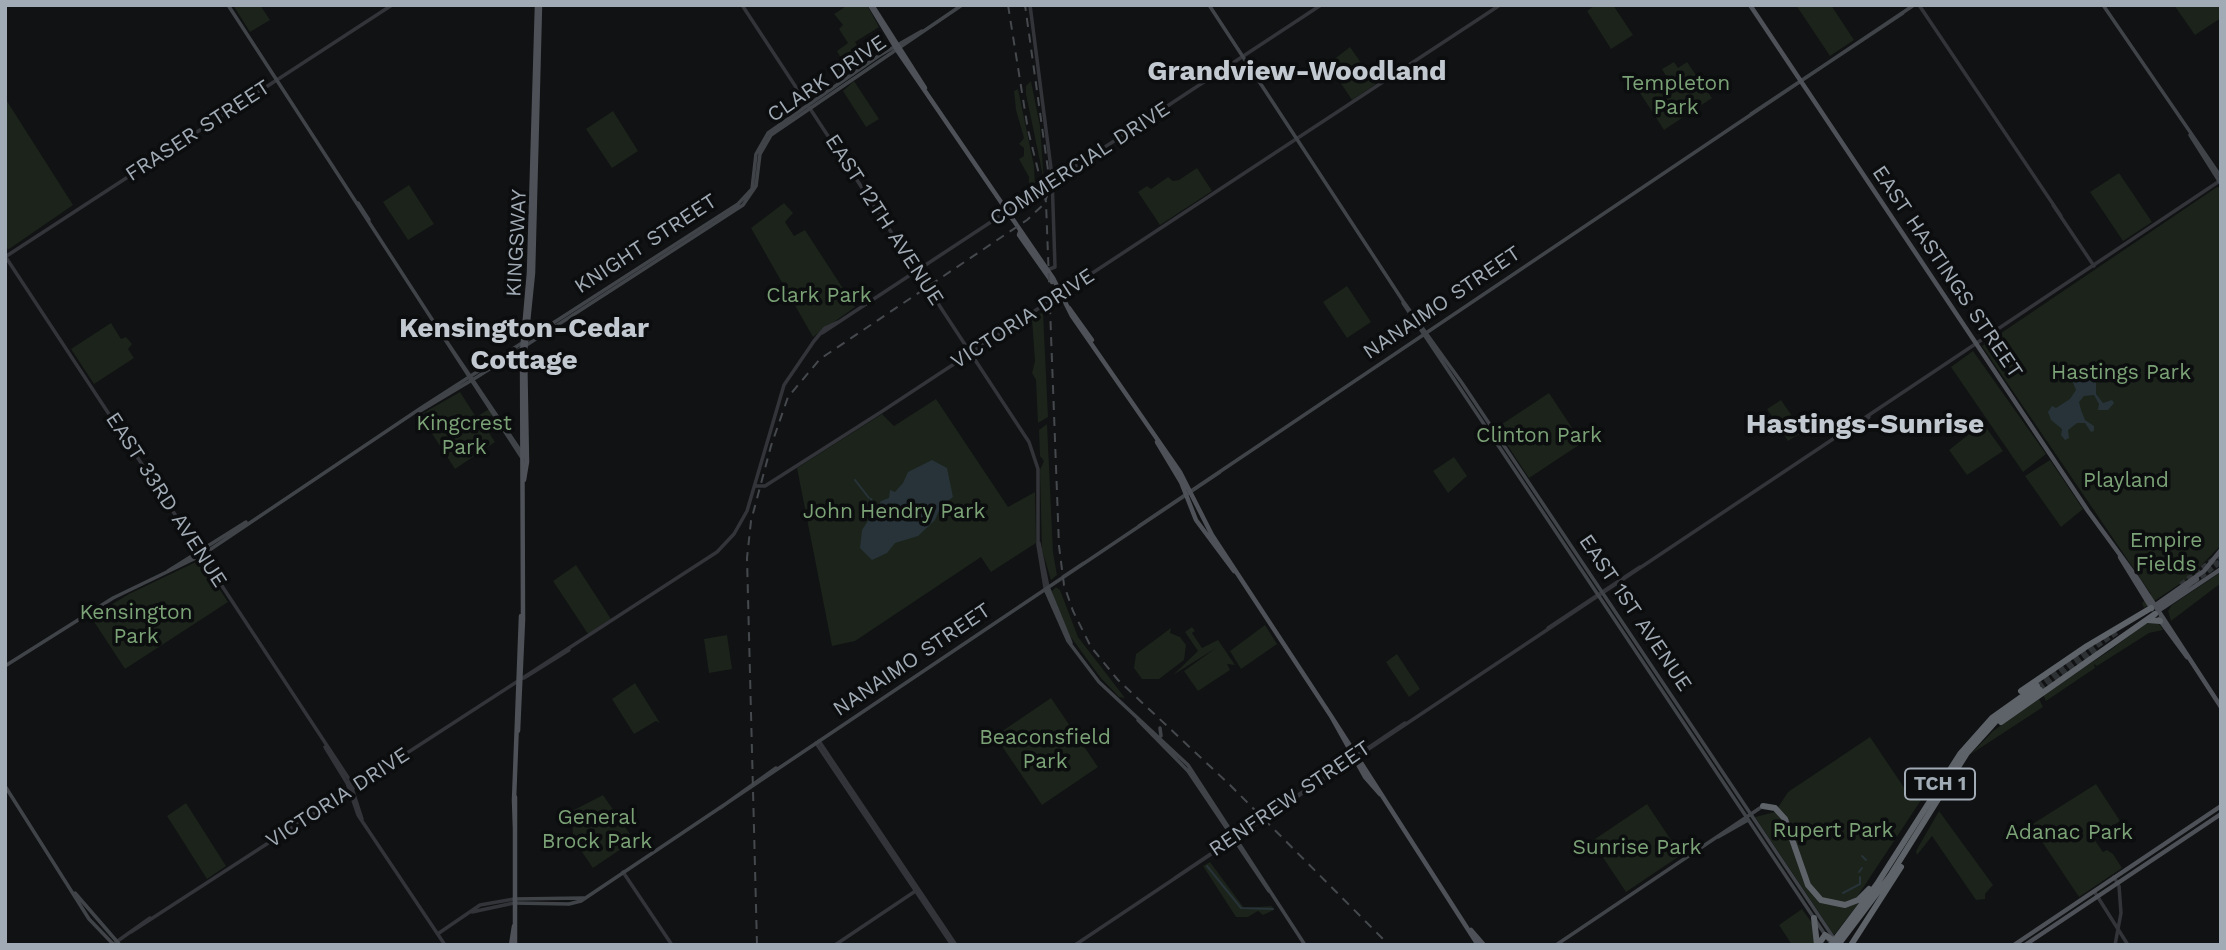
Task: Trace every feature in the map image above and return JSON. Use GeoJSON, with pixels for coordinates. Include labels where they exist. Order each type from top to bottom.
{"type":"FeatureCollection","features":[{"type":"Feature","properties":{"kind":"highway"},"geometry":{"type":"LineString","coordinates":[[2145,617],[2147,598]]}},
{"type":"Feature","properties":{"kind":"highway"},"geometry":{"type":"LineString","coordinates":[[2111,645],[2155,609]]}},
{"type":"Feature","properties":{"kind":"highway"},"geometry":{"type":"LineString","coordinates":[[1975,743],[2111,645],[2155,609]]}},
{"type":"Feature","properties":{"kind":"highway"},"geometry":{"type":"LineString","coordinates":[[1992,718],[2034,682],[2145,617],[2162,620]]}},
{"type":"Feature","properties":{"kind":"highway","name":"TCH 1"},"geometry":{"type":"LineString","coordinates":[[1834,944],[1842,935],[1908,850],[1958,765],[1975,743],[2038,688],[1992,718],[1959,754],[1842,935]]}},
{"type":"Feature","properties":{"kind":"highway"},"geometry":{"type":"LineString","coordinates":[[1763,806],[1775,808],[1785,819],[1808,885],[1826,903],[1839,905],[1857,900],[1896,854]]}},
{"type":"Feature","properties":{"kind":"highway"},"geometry":{"type":"LineString","coordinates":[[1852,945],[1896,876],[1908,850]]}},
{"type":"Feature","properties":{"kind":"highway"},"geometry":{"type":"LineString","coordinates":[[1814,918],[1817,945]]}},
{"type":"Feature","properties":{"kind":"highway"},"geometry":{"type":"LineString","coordinates":[[1817,945],[1825,935],[1834,944]]}},
{"type":"Feature","properties":{"kind":"main road"},"geometry":{"type":"LineString","coordinates":[[228,5],[524,459]]}},
{"type":"Feature","properties":{"kind":"main road","name":"KINGSWAY"},"geometry":{"type":"LineString","coordinates":[[513,945],[515,872],[512,869],[522,680],[524,345],[538,5]]}},
{"type":"Feature","properties":{"kind":"main road"},"geometry":{"type":"LineString","coordinates":[[871,5],[1006,212],[1050,272],[1052,282]]}},
{"type":"Feature","properties":{"kind":"main road","name":"CLARK DRIVE"},"geometry":{"type":"LineString","coordinates":[[759,160],[771,135],[962,5]]}},
{"type":"Feature","properties":{"kind":"main road","name":"EAST 1ST AVENUE"},"geometry":{"type":"LineString","coordinates":[[1209,5],[1598,596],[1834,944]]}},
{"type":"Feature","properties":{"kind":"main road","name":"EAST HASTINGS STREET"},"geometry":{"type":"LineString","coordinates":[[1750,5],[2221,707]]}},
{"type":"Feature","properties":{"kind":"main road","name":"NANAIMO STREET"},"geometry":{"type":"LineString","coordinates":[[514,901],[584,898],[1916,5]]}},
{"type":"Feature","properties":{"kind":"main road"},"geometry":{"type":"LineString","coordinates":[[2103,5],[2220,180]]}},
{"type":"Feature","properties":{"kind":"main road","name":"CLARK DRIVE"},"geometry":{"type":"LineString","coordinates":[[756,154],[770,130],[810,108]]}},
{"type":"Feature","properties":{"kind":"main road","name":"KNIGHT STREET"},"geometry":{"type":"LineString","coordinates":[[524,345],[741,202],[753,186],[756,154]]}},
{"type":"Feature","properties":{"kind":"main road","name":"KNIGHT STREET"},"geometry":{"type":"LineString","coordinates":[[5,666],[113,598],[201,553],[743,205],[756,186],[759,160]]}},
{"type":"Feature","properties":{"kind":"main road"},"geometry":{"type":"LineString","coordinates":[[1020,232],[1032,256],[1157,440],[1188,493],[1196,520],[1235,572],[1380,794],[1484,945]]}},
{"type":"Feature","properties":{"kind":"main road","name":"EAST 1ST AVENUE"},"geometry":{"type":"LineString","coordinates":[[1424,334],[1603,593],[1825,935]]}},
{"type":"Feature","properties":{"kind":"main road","name":"KINGSWAY"},"geometry":{"type":"LineString","coordinates":[[524,345],[524,459]]}},
{"type":"Feature","properties":{"kind":"main road"},"geometry":{"type":"LineString","coordinates":[[2155,609],[2204,571],[2221,550]]}},
{"type":"Feature","properties":{"kind":"main road"},"geometry":{"type":"LineString","coordinates":[[2155,609],[2168,605],[2221,569]]}},
{"type":"Feature","properties":{"kind":"main road"},"geometry":{"type":"LineString","coordinates":[[2155,609],[2167,597],[2204,571]]}},
{"type":"Feature","properties":{"kind":"main road"},"geometry":{"type":"LineString","coordinates":[[1048,587],[1071,643],[1099,682],[1180,762],[1235,839]]}},
{"type":"Feature","properties":{"kind":"main road"},"geometry":{"type":"LineString","coordinates":[[2147,598],[2167,597]]}},
{"type":"Feature","properties":{"kind":"main road"},"geometry":{"type":"LineString","coordinates":[[2162,620],[2168,605]]}},
{"type":"Feature","properties":{"kind":"main road"},"geometry":{"type":"LineString","coordinates":[[1137,718],[1188,765],[1305,945]]}},
{"type":"Feature","properties":{"kind":"main road"},"geometry":{"type":"LineString","coordinates":[[1160,728],[1159,734],[1166,743]]}},
{"type":"Feature","properties":{"kind":"main road"},"geometry":{"type":"LineString","coordinates":[[5,786],[89,919],[115,944]]}},
{"type":"Feature","properties":{"kind":"main road"},"geometry":{"type":"LineString","coordinates":[[1556,945],[1763,806]]}},
{"type":"Feature","properties":{"kind":"main road"},"geometry":{"type":"LineString","coordinates":[[2014,945],[2221,806]]}},
{"type":"Feature","properties":{"kind":"main road"},"geometry":{"type":"LineString","coordinates":[[2025,945],[2221,814]]}},
{"type":"Feature","properties":{"kind":"main road"},"geometry":{"type":"LineString","coordinates":[[1471,929],[1478,945]]}},
{"type":"Feature","properties":{"kind":"street","name":"FRASER STREET"},"geometry":{"type":"LineString","coordinates":[[5,256],[392,5]]}},
{"type":"Feature","properties":{"kind":"street","name":"EAST 12TH AVENUE"},"geometry":{"type":"LineString","coordinates":[[742,5],[1025,435],[1038,469],[1039,543],[1048,587]]}},
{"type":"Feature","properties":{"kind":"street"},"geometry":{"type":"LineString","coordinates":[[1030,5],[1052,182],[1055,267],[1050,272]]}},
{"type":"Feature","properties":{"kind":"street","name":"COMMERCIAL DRIVE"},"geometry":{"type":"LineString","coordinates":[[755,486],[784,386],[822,333],[1321,5]]}},
{"type":"Feature","properties":{"kind":"street","name":"VICTORIA DRIVE"},"geometry":{"type":"LineString","coordinates":[[115,944],[717,552],[741,523],[755,486],[769,484],[1500,5]]}},
{"type":"Feature","properties":{"kind":"street"},"geometry":{"type":"LineString","coordinates":[[1916,5],[1941,37],[2094,266]]}},
{"type":"Feature","properties":{"kind":"street","name":"RENFREW STREET"},"geometry":{"type":"LineString","coordinates":[[1075,945],[1871,416],[2220,180]]}},
{"type":"Feature","properties":{"kind":"street","name":"EAST 33RD AVENUE"},"geometry":{"type":"LineString","coordinates":[[5,256],[325,745],[352,789],[362,819],[445,945]]}},
{"type":"Feature","properties":{"kind":"street"},"geometry":{"type":"LineString","coordinates":[[817,742],[954,945]]}},
{"type":"Feature","properties":{"kind":"street"},"geometry":{"type":"LineString","coordinates":[[623,873],[672,945]]}},
{"type":"Feature","properties":{"kind":"street"},"geometry":{"type":"LineString","coordinates":[[2114,877],[2118,883],[2120,919],[2115,945]]}},
{"type":"Feature","properties":{"kind":"street"},"geometry":{"type":"LineString","coordinates":[[835,945],[917,889]]}},
{"type":"Feature","properties":{"kind":"street"},"geometry":{"type":"LineString","coordinates":[[2094,891],[2129,945]]}},
{"type":"Feature","properties":{"kind":"street","name":"NANAIMO STREET"},"geometry":{"type":"LineString","coordinates":[[438,934],[486,903],[514,901]]}},
{"type":"Feature","properties":{"kind":"street"},"geometry":{"type":"LineString","coordinates":[[2113,921],[2120,919]]}},
{"type":"Feature","properties":{"kind":"street"},"geometry":{"type":"LineString","coordinates":[[2116,937],[2122,935]]}},
{"type":"Feature","properties":{"kind":"green space"},"geometry":{"type":"Polygon","coordinates":[[[233,5],[260,5],[270,20],[250,32],[233,5]]]}},
{"type":"Feature","properties":{"kind":"green space"},"geometry":{"type":"Polygon","coordinates":[[[848,5],[867,5],[879,27],[855,42],[861,51],[857,57],[863,64],[837,82],[828,69],[842,60],[837,51],[848,43],[839,29],[843,25],[834,14],[848,5]]]}},
{"type":"Feature","properties":{"kind":"green space"},"geometry":{"type":"Polygon","coordinates":[[[1595,5],[1613,5],[1633,35],[1611,49],[1587,11],[1595,5]]]}},
{"type":"Feature","properties":{"kind":"green space"},"geometry":{"type":"Polygon","coordinates":[[[1796,5],[1831,5],[1854,40],[1830,56],[1796,5]]]}},
{"type":"Feature","properties":{"kind":"green space"},"geometry":{"type":"Polygon","coordinates":[[[2174,5],[2221,5],[2221,18],[2195,35],[2174,5]]]}},
{"type":"Feature","properties":{"kind":"green space"},"geometry":{"type":"Polygon","coordinates":[[[1350,47],[1376,84],[1352,100],[1328,64],[1350,47]]]}},
{"type":"Feature","properties":{"kind":"green space","name":"Templeton Park"},"geometry":{"type":"Polygon","coordinates":[[[1674,62],[1678,68],[1687,62],[1712,98],[1664,130],[1640,93],[1666,76],[1662,69],[1674,62]]]}},
{"type":"Feature","properties":{"kind":"green space"},"geometry":{"type":"Polygon","coordinates":[[[854,81],[879,119],[866,127],[843,91],[854,81]]]}},
{"type":"Feature","properties":{"kind":"green space"},"geometry":{"type":"Polygon","coordinates":[[[1031,81],[1040,126],[1044,181],[1026,94],[1026,86],[1031,81]]]}},
{"type":"Feature","properties":{"kind":"green space"},"geometry":{"type":"Polygon","coordinates":[[[1018,89],[1034,166],[1035,186],[1029,190],[1029,177],[1019,159],[1024,156],[1024,148],[1019,144],[1024,138],[1016,110],[1014,91],[1018,89]]]}},
{"type":"Feature","properties":{"kind":"green space"},"geometry":{"type":"Polygon","coordinates":[[[5,98],[73,205],[9,249],[5,248],[5,98]]]}},
{"type":"Feature","properties":{"kind":"green space"},"geometry":{"type":"Polygon","coordinates":[[[613,111],[638,151],[612,168],[586,129],[613,111]]]}},
{"type":"Feature","properties":{"kind":"green space"},"geometry":{"type":"Polygon","coordinates":[[[1197,168],[1212,191],[1160,225],[1138,192],[1147,186],[1151,189],[1168,177],[1173,181],[1179,180],[1197,168]]]}},
{"type":"Feature","properties":{"kind":"green space"},"geometry":{"type":"Polygon","coordinates":[[[2119,173],[2152,222],[2123,241],[2090,192],[2119,173]]]}},
{"type":"Feature","properties":{"kind":"green space"},"geometry":{"type":"Polygon","coordinates":[[[409,185],[434,224],[408,240],[383,202],[409,185]]]}},
{"type":"Feature","properties":{"kind":"green space","name":"Hastings Park"},"geometry":{"type":"Polygon","coordinates":[[[2217,187],[2221,188],[2221,545],[2190,577],[2144,608],[2142,603],[2151,594],[1982,346],[2217,187]]]}},
{"type":"Feature","properties":{"kind":"green space","name":"Clark Park"},"geometry":{"type":"Polygon","coordinates":[[[784,203],[793,213],[785,222],[794,236],[805,230],[855,307],[813,337],[751,228],[784,203]]]}},
{"type":"Feature","properties":{"kind":"green space"},"geometry":{"type":"Polygon","coordinates":[[[1347,286],[1371,322],[1347,338],[1323,302],[1347,286]]]}},
{"type":"Feature","properties":{"kind":"green space"},"geometry":{"type":"Polygon","coordinates":[[[1043,312],[1048,417],[1038,423],[1036,380],[1032,373],[1035,361],[1032,319],[1043,312]]]}},
{"type":"Feature","properties":{"kind":"green space"},"geometry":{"type":"Polygon","coordinates":[[[111,323],[121,339],[126,337],[132,344],[128,349],[134,358],[94,384],[71,349],[111,323]]]}},
{"type":"Feature","properties":{"kind":"green space"},"geometry":{"type":"Polygon","coordinates":[[[1973,351],[2046,454],[2023,472],[1951,367],[1973,351]]]}},
{"type":"Feature","properties":{"kind":"green space","name":"Kingcrest Park"},"geometry":{"type":"Polygon","coordinates":[[[460,392],[476,417],[489,409],[492,415],[482,422],[495,442],[455,469],[420,415],[460,392]]]}},
{"type":"Feature","properties":{"kind":"green space","name":"Clinton Park"},"geometry":{"type":"Polygon","coordinates":[[[1549,393],[1582,443],[1529,478],[1496,428],[1549,393]]]}},
{"type":"Feature","properties":{"kind":"green space","name":"John Hendry Park"},"geometry":{"type":"Polygon","coordinates":[[[936,399],[1008,507],[1035,492],[1036,543],[991,572],[981,557],[855,641],[832,646],[797,468],[882,414],[894,426],[936,399]]]}},
{"type":"Feature","properties":{"kind":"green space"},"geometry":{"type":"Polygon","coordinates":[[[1781,400],[1803,432],[1788,441],[1767,409],[1781,400]]]}},
{"type":"Feature","properties":{"kind":"green space"},"geometry":{"type":"Polygon","coordinates":[[[1983,423],[2003,451],[1967,475],[1949,450],[1983,423]]]}},
{"type":"Feature","properties":{"kind":"green space"},"geometry":{"type":"Polygon","coordinates":[[[1047,424],[1053,552],[1057,575],[1051,580],[1042,550],[1040,470],[1044,461],[1040,456],[1039,430],[1047,424]]]}},
{"type":"Feature","properties":{"kind":"green space"},"geometry":{"type":"Polygon","coordinates":[[[1454,457],[1467,476],[1448,493],[1433,471],[1454,457]]]}},
{"type":"Feature","properties":{"kind":"green space"},"geometry":{"type":"Polygon","coordinates":[[[2050,460],[2083,509],[2061,527],[2025,476],[2050,460]]]}},
{"type":"Feature","properties":{"kind":"green space","name":"Kensington Park"},"geometry":{"type":"Polygon","coordinates":[[[200,560],[228,602],[125,669],[91,617],[129,594],[200,560]]]}},
{"type":"Feature","properties":{"kind":"green space"},"geometry":{"type":"Polygon","coordinates":[[[576,565],[611,619],[588,634],[553,581],[576,565]]]}},
{"type":"Feature","properties":{"kind":"green space"},"geometry":{"type":"Polygon","coordinates":[[[2221,572],[2221,583],[2171,621],[2168,611],[2172,605],[2221,572]]]}},
{"type":"Feature","properties":{"kind":"green space"},"geometry":{"type":"Polygon","coordinates":[[[1056,587],[1060,590],[1078,637],[1125,698],[1119,697],[1100,677],[1070,636],[1054,600],[1052,591],[1056,587]]]}},
{"type":"Feature","properties":{"kind":"green space"},"geometry":{"type":"Polygon","coordinates":[[[2149,621],[2159,624],[2163,630],[2149,633],[2097,666],[2094,664],[2095,668],[2046,701],[2043,695],[2149,621]]]}},
{"type":"Feature","properties":{"kind":"green space"},"geometry":{"type":"Polygon","coordinates":[[[1265,625],[1277,644],[1241,669],[1230,651],[1265,625]]]}},
{"type":"Feature","properties":{"kind":"green space"},"geometry":{"type":"Polygon","coordinates":[[[1192,627],[1195,631],[1192,633],[1202,648],[1218,640],[1235,665],[1227,664],[1230,670],[1198,691],[1184,671],[1216,648],[1173,675],[1198,651],[1185,632],[1192,627]]]}},
{"type":"Feature","properties":{"kind":"green space"},"geometry":{"type":"Polygon","coordinates":[[[1171,628],[1170,633],[1180,637],[1186,645],[1184,660],[1159,679],[1142,679],[1134,668],[1136,654],[1171,628]]]}},
{"type":"Feature","properties":{"kind":"green space"},"geometry":{"type":"Polygon","coordinates":[[[727,635],[732,669],[709,673],[704,639],[727,635]]]}},
{"type":"Feature","properties":{"kind":"green space"},"geometry":{"type":"Polygon","coordinates":[[[1397,654],[1420,689],[1409,697],[1386,662],[1397,654]]]}},
{"type":"Feature","properties":{"kind":"green space"},"geometry":{"type":"Polygon","coordinates":[[[635,683],[660,723],[656,721],[634,734],[612,699],[635,683]]]}},
{"type":"Feature","properties":{"kind":"green space","name":"Beaconsfield Park"},"geometry":{"type":"Polygon","coordinates":[[[1051,698],[1098,767],[1042,805],[995,736],[1051,698]]]}},
{"type":"Feature","properties":{"kind":"green space"},"geometry":{"type":"Polygon","coordinates":[[[2039,699],[2043,707],[1971,754],[1993,731],[2039,699]]]}},
{"type":"Feature","properties":{"kind":"green space","name":"Rupert Park"},"geometry":{"type":"Polygon","coordinates":[[[1870,737],[1907,792],[1912,792],[1937,776],[1857,897],[1863,898],[1834,935],[1755,817],[1775,812],[1788,792],[1870,737]]]}},
{"type":"Feature","properties":{"kind":"green space","name":"Adanac Park"},"geometry":{"type":"Polygon","coordinates":[[[2096,784],[2120,821],[2094,839],[2103,852],[2107,850],[2113,854],[2122,868],[2079,897],[2031,825],[2096,784]]]}},
{"type":"Feature","properties":{"kind":"green space","name":"General Brock Park"},"geometry":{"type":"Polygon","coordinates":[[[603,795],[634,840],[593,868],[573,839],[572,811],[603,795]]]}},
{"type":"Feature","properties":{"kind":"green space"},"geometry":{"type":"Polygon","coordinates":[[[186,803],[226,866],[207,879],[167,816],[186,803]]]}},
{"type":"Feature","properties":{"kind":"green space","name":"Sunrise Park"},"geometry":{"type":"Polygon","coordinates":[[[1647,804],[1681,855],[1626,892],[1592,841],[1647,804]]]}},
{"type":"Feature","properties":{"kind":"green space"},"geometry":{"type":"Polygon","coordinates":[[[1939,811],[1993,885],[1985,894],[1985,899],[1976,900],[1932,836],[1917,855],[1916,851],[1939,811]]]}},
{"type":"Feature","properties":{"kind":"green space"},"geometry":{"type":"Polygon","coordinates":[[[1210,862],[1244,908],[1272,906],[1274,910],[1263,915],[1258,911],[1248,917],[1236,917],[1203,866],[1210,862]]]}},
{"type":"Feature","properties":{"kind":"green space"},"geometry":{"type":"Polygon","coordinates":[[[1802,909],[1812,923],[1815,945],[1792,945],[1779,925],[1802,909]]]}},
{"type":"Feature","properties":{"kind":"shaded area"},"geometry":{"type":"Polygon","coordinates":[[[2085,375],[2096,380],[2096,394],[2103,403],[2112,400],[2114,403],[2108,410],[2098,410],[2099,404],[2094,395],[2084,396],[2079,402],[2081,410],[2085,420],[2094,426],[2094,431],[2091,432],[2085,423],[2077,423],[2068,430],[2069,438],[2065,440],[2061,435],[2062,429],[2051,420],[2048,412],[2052,406],[2056,408],[2070,399],[2076,390],[2072,380],[2085,375]]]}},
{"type":"Feature","properties":{"kind":"shaded area"},"geometry":{"type":"Polygon","coordinates":[[[932,460],[947,468],[953,497],[941,506],[935,520],[918,536],[895,543],[887,553],[872,560],[860,548],[862,530],[881,501],[889,498],[890,490],[895,492],[908,472],[932,460]]]}},
{"type":"Feature","properties":{"kind":"waterway"},"geometry":{"type":"LineString","coordinates":[[855,480],[869,498]]}},
{"type":"Feature","properties":{"kind":"waterway"},"geometry":{"type":"LineString","coordinates":[[871,499],[873,503]]}},
{"type":"Feature","properties":{"kind":"waterway"},"geometry":{"type":"LineString","coordinates":[[1862,856],[1866,860]]}},
{"type":"Feature","properties":{"kind":"waterway"},"geometry":{"type":"LineString","coordinates":[[1207,866],[1241,908],[1273,909]]}},
{"type":"Feature","properties":{"kind":"waterway"},"geometry":{"type":"LineString","coordinates":[[1859,872],[1862,868]]}},
{"type":"Feature","properties":{"kind":"waterway"},"geometry":{"type":"LineString","coordinates":[[1843,893],[1860,884],[1860,877]]}},
{"type":"Feature","properties":{"kind":"tunnel"},"geometry":{"type":"LineString","coordinates":[[2181,585],[2221,554]]}},
{"type":"Feature","properties":{"kind":"tunnel"},"geometry":{"type":"LineString","coordinates":[[2193,582],[2221,561]]}},
{"type":"Feature","properties":{"kind":"tunnel"},"geometry":{"type":"LineString","coordinates":[[2037,686],[2118,631]]}},
{"type":"Feature","properties":{"kind":"tunnel"},"geometry":{"type":"LineString","coordinates":[[2040,690],[2099,650]]}},
{"type":"Feature","properties":{"kind":"railway"},"geometry":{"type":"LineString","coordinates":[[1008,5],[1028,130],[1046,202],[1059,546],[1064,585],[1073,611],[1091,647],[1118,680],[1230,785],[1389,945]]}},
{"type":"Feature","properties":{"kind":"railway"},"geometry":{"type":"LineString","coordinates":[[757,945],[747,558],[751,521],[771,446],[788,397],[820,359],[1027,220],[1045,203],[1050,184],[1025,5]]}},
{"type":"Feature","properties":{"kind":"district","name":"Grandview-Woodland"},"geometry":{"type":"Point","coordinates":[1297,72]}},
{"type":"Feature","properties":{"kind":"district","name":"Kensington-Cedar Cottage"},"geometry":{"type":"Point","coordinates":[524,345]}},
{"type":"Feature","properties":{"kind":"district","name":"Hastings-Sunrise"},"geometry":{"type":"Point","coordinates":[1865,425]}},
{"type":"Feature","properties":{"kind":"park label","name":"Playland"},"geometry":{"type":"Point","coordinates":[2126,481]}},
{"type":"Feature","properties":{"kind":"park label","name":"Empire Fields"},"geometry":{"type":"Point","coordinates":[2166,553]}}]}
